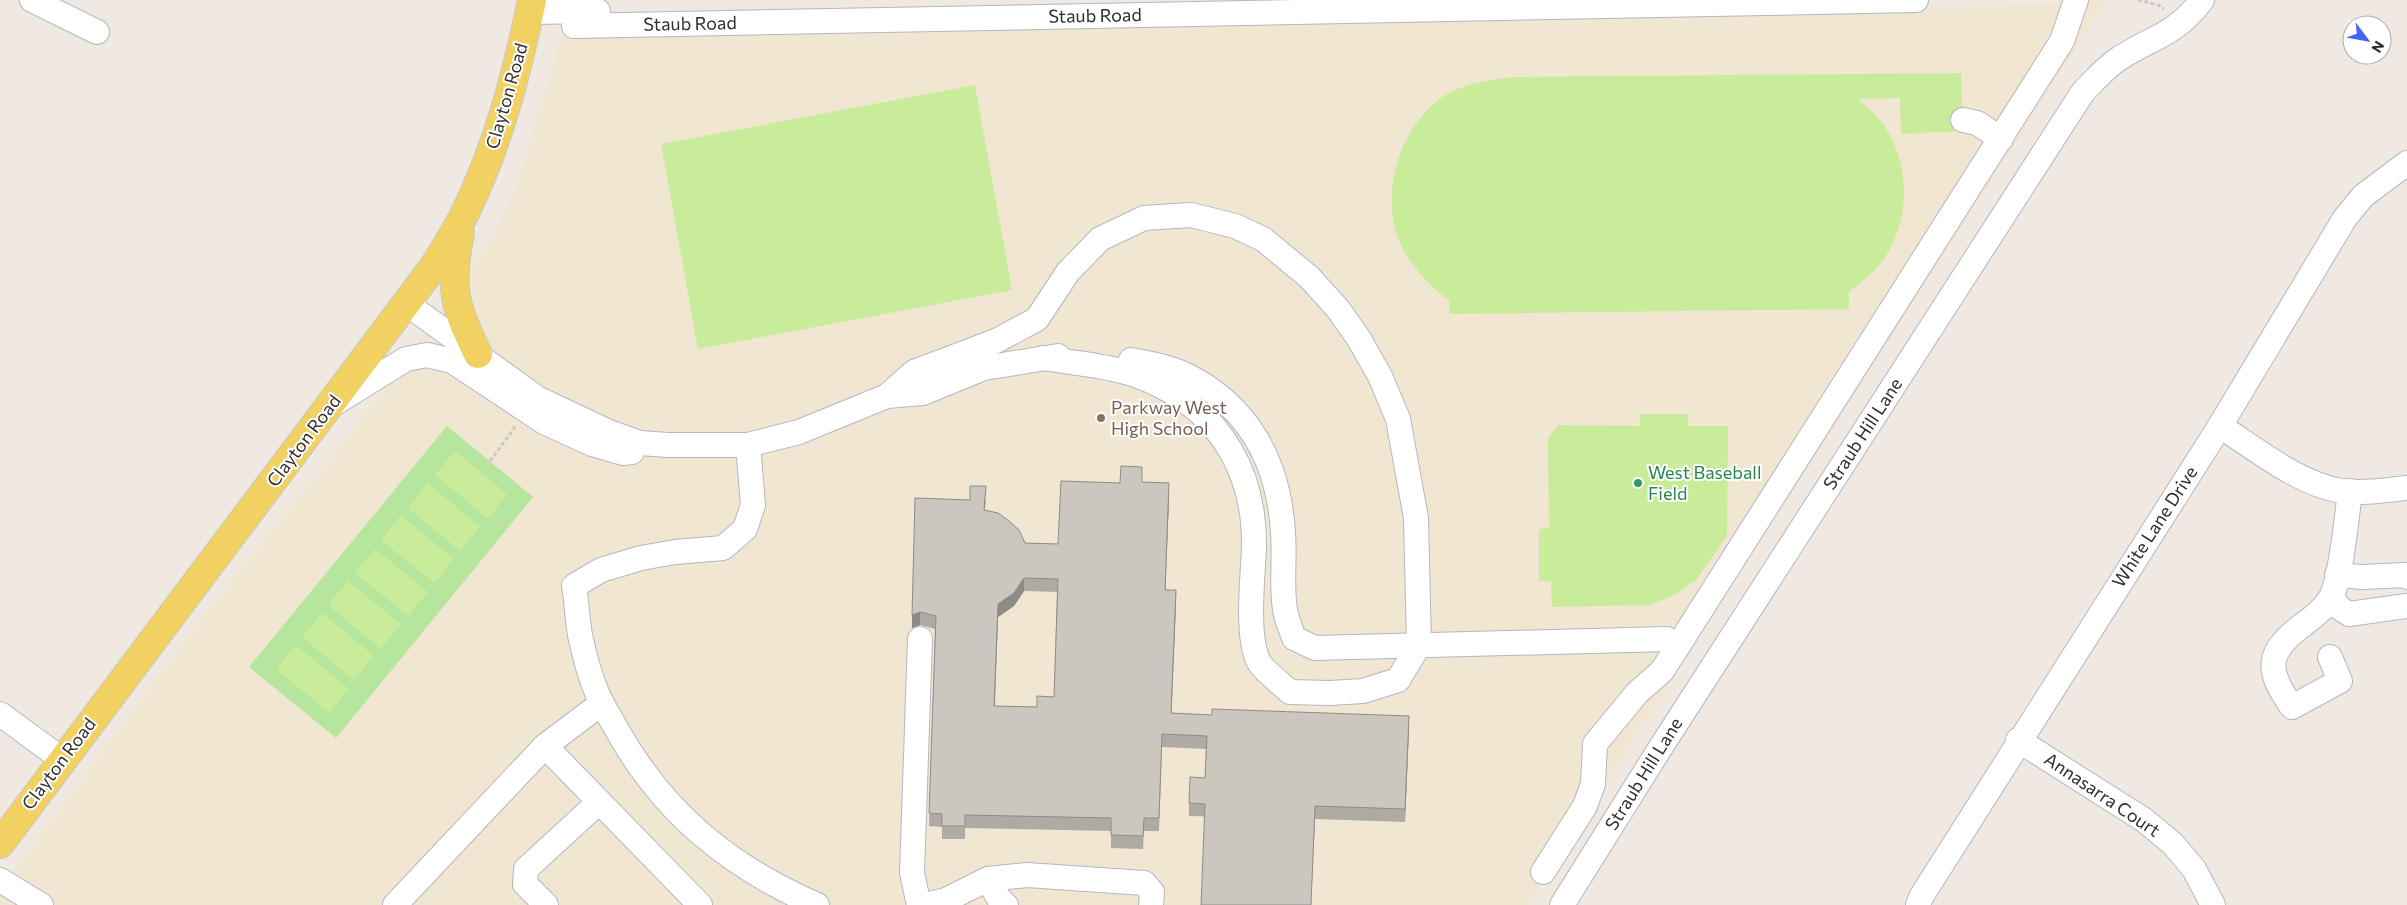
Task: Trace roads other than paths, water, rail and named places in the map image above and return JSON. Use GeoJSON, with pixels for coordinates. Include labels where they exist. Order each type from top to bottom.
{"type":"FeatureCollection","features":[{"type":"Feature","properties":{"kind":"main road","name":"Clayton Road"},"geometry":{"type":"LineString","coordinates":[[0,844],[331,406],[434,266],[463,217],[492,151],[503,117],[531,6]]}},
{"type":"Feature","properties":{"kind":"main road"},"geometry":{"type":"LineString","coordinates":[[463,217],[455,258],[454,298],[461,320],[478,354]]}},
{"type":"Feature","properties":{"kind":"street"},"geometry":{"type":"LineString","coordinates":[[32,0],[97,32]]}},
{"type":"Feature","properties":{"kind":"street"},"geometry":{"type":"LineString","coordinates":[[531,6],[1361,6],[1669,0]]}},
{"type":"Feature","properties":{"kind":"street","name":"Staub Road"},"geometry":{"type":"LineString","coordinates":[[574,26],[1916,0]]}},
{"type":"Feature","properties":{"kind":"street"},"geometry":{"type":"LineString","coordinates":[[1543,872],[1585,806],[1593,784],[1595,744],[1637,693],[1662,670],[1678,646],[2062,41],[2076,0]]}},
{"type":"Feature","properties":{"kind":"street","name":"Straub Hill Lane"},"geometry":{"type":"LineString","coordinates":[[1562,905],[1659,750],[2083,92],[2118,59],[2159,39],[2181,24],[2202,0]]}},
{"type":"Feature","properties":{"kind":"street"},"geometry":{"type":"LineString","coordinates":[[1963,120],[1977,123],[2001,139]]}},
{"type":"Feature","properties":{"kind":"street","name":"White Lane Drive"},"geometry":{"type":"LineString","coordinates":[[1918,905],[1921,896],[2018,740],[2220,426],[2345,218],[2363,196],[2383,179],[2407,163]]}},
{"type":"Feature","properties":{"kind":"street"},"geometry":{"type":"LineString","coordinates":[[887,396],[914,372],[996,341],[1037,319],[1068,272],[1100,240],[1144,218],[1191,215],[1235,226],[1263,239],[1309,277],[1343,316],[1359,338],[1380,376],[1398,419],[1416,518],[1419,645],[1398,680],[1363,691],[1330,693],[1290,692],[1258,661],[1252,630],[1252,508],[1243,476],[1228,445],[1207,419],[1182,398],[1157,383],[1113,369],[1042,358]]}},
{"type":"Feature","properties":{"kind":"street"},"geometry":{"type":"LineString","coordinates":[[407,304],[537,398],[600,428],[640,442],[668,445],[748,445],[799,432],[887,396],[923,393],[984,368],[1042,358],[1080,354],[1124,358],[1185,375],[1212,391],[1244,421],[1259,442],[1278,486],[1283,532],[1285,609],[1294,638],[1315,648],[1667,639],[1678,646]]}},
{"type":"Feature","properties":{"kind":"street"},"geometry":{"type":"LineString","coordinates":[[331,406],[406,359],[427,355],[452,361],[544,422],[592,444],[623,453],[668,445]]}},
{"type":"Feature","properties":{"kind":"street"},"geometry":{"type":"LineString","coordinates":[[2220,426],[2302,478],[2323,487],[2364,492],[2407,488]]}},
{"type":"Feature","properties":{"kind":"street"},"geometry":{"type":"LineString","coordinates":[[748,445],[753,505],[744,529],[723,548],[675,552],[641,558],[601,570],[574,586],[580,636],[597,694],[602,704],[632,757],[682,819],[733,860],[777,888],[806,903]]}},
{"type":"Feature","properties":{"kind":"street"},"geometry":{"type":"LineString","coordinates":[[2350,491],[2334,586],[2338,607],[2349,614],[2407,606]]}},
{"type":"Feature","properties":{"kind":"street"},"geometry":{"type":"LineString","coordinates":[[2330,657],[2340,681],[2292,707],[2278,688],[2273,669],[2276,651],[2295,631],[2318,613],[2334,586],[2363,578],[2404,575],[2407,577]]}},
{"type":"Feature","properties":{"kind":"street"},"geometry":{"type":"LineString","coordinates":[[919,905],[912,873],[920,639]]}},
{"type":"Feature","properties":{"kind":"street"},"geometry":{"type":"LineString","coordinates":[[395,905],[545,746],[602,704]]}},
{"type":"Feature","properties":{"kind":"street"},"geometry":{"type":"LineString","coordinates":[[0,714],[63,760]]}},
{"type":"Feature","properties":{"kind":"street","name":"Annasarra Court"},"geometry":{"type":"LineString","coordinates":[[2018,740],[2144,820],[2173,844],[2194,869],[2213,905]]}},
{"type":"Feature","properties":{"kind":"street"},"geometry":{"type":"LineString","coordinates":[[545,746],[700,905]]}},
{"type":"Feature","properties":{"kind":"street"},"geometry":{"type":"LineString","coordinates":[[546,905],[525,884],[526,869],[599,802]]}},
{"type":"Feature","properties":{"kind":"street"},"geometry":{"type":"LineString","coordinates":[[926,905],[946,900],[988,879],[1027,875],[1144,883],[1152,892],[1151,905]]}},
{"type":"Feature","properties":{"kind":"street"},"geometry":{"type":"LineString","coordinates":[[988,879],[999,899],[1006,905]]}},
{"type":"Feature","properties":{"kind":"street"},"geometry":{"type":"LineString","coordinates":[[0,880],[41,905]]}},
{"type":"Feature","properties":{"kind":"place","name":"Parkway West High School"},"geometry":{"type":"Point","coordinates":[1101,418]}},
{"type":"Feature","properties":{"kind":"place","name":"West Baseball Field"},"geometry":{"type":"Point","coordinates":[1638,483]}}]}
